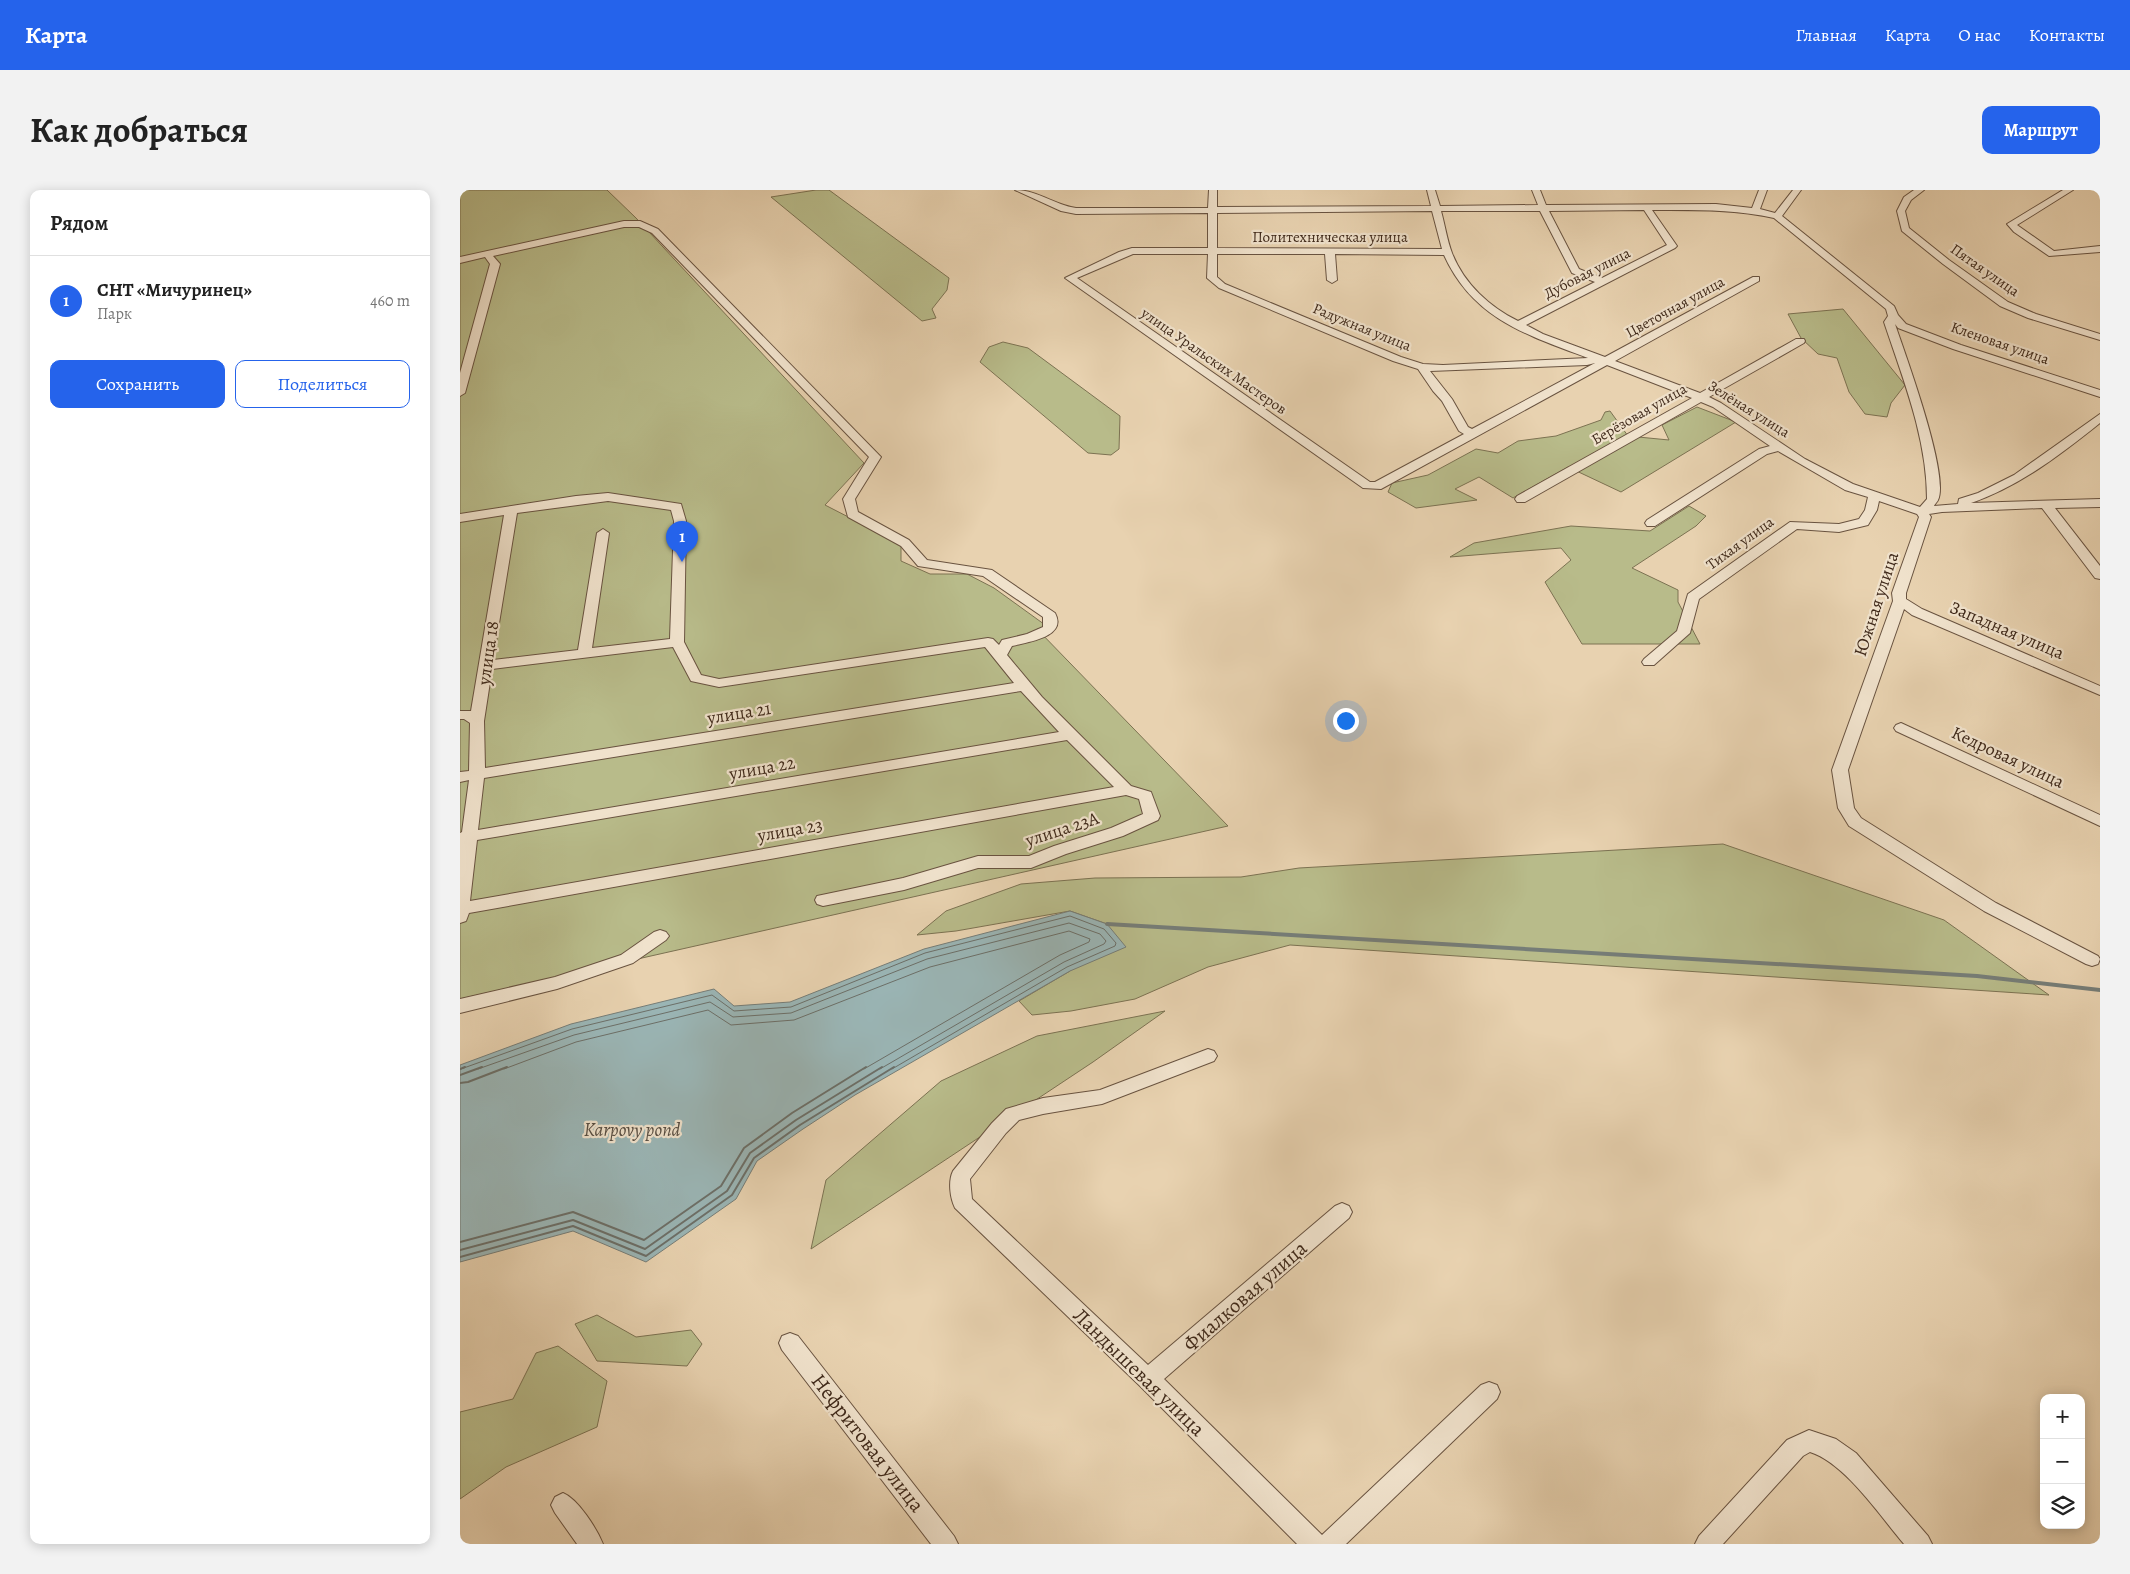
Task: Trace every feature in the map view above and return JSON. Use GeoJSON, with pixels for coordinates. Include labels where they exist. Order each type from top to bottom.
{"type":"FeatureCollection","features":[{"type":"Feature","properties":{"kind":"street"},"geometry":{"type":"LineString","coordinates":[[1019,190],[1064,209],[1076,211],[1646,207],[1716,207],[1755,211],[1778,216],[1890,308],[1894,316]]}},
{"type":"Feature","properties":{"kind":"street","name":"Радужная улица"},"geometry":{"type":"LineString","coordinates":[[1213,190],[1212,278],[1222,286],[1397,359],[1422,367],[1443,368],[1603,360]]}},
{"type":"Feature","properties":{"kind":"street","name":"Зелёная улица"},"geometry":{"type":"LineString","coordinates":[[1431,190],[1446,252],[1474,295],[1493,311],[1517,326],[1700,396],[1827,476],[1874,497],[1922,512],[1942,508],[2100,503]]}},
{"type":"Feature","properties":{"kind":"street"},"geometry":{"type":"LineString","coordinates":[[1536,190],[1543,208],[1575,271],[1603,282]]}},
{"type":"Feature","properties":{"kind":"street"},"geometry":{"type":"LineString","coordinates":[[1755,211],[1763,190]]}},
{"type":"Feature","properties":{"kind":"street"},"geometry":{"type":"LineString","coordinates":[[1778,216],[1797,190]]}},
{"type":"Feature","properties":{"kind":"street","name":"Пятая улица"},"geometry":{"type":"LineString","coordinates":[[1920,190],[1907,199],[1901,211],[1905,228],[1924,244],[2004,304],[2032,316],[2100,337]]}},
{"type":"Feature","properties":{"kind":"street"},"geometry":{"type":"LineString","coordinates":[[2068,190],[2012,224],[2017,230],[2052,254],[2100,249]]}},
{"type":"Feature","properties":{"kind":"street","name":"Дубовая улица"},"geometry":{"type":"LineString","coordinates":[[1517,326],[1672,246],[1646,207]]}},
{"type":"Feature","properties":{"kind":"street"},"geometry":{"type":"LineString","coordinates":[[460,260],[624,224],[640,224],[655,230],[875,457],[849,498],[852,514],[905,542],[923,563],[987,573],[1050,616],[1050,629],[1032,637],[1007,643],[1000,654]]}},
{"type":"Feature","properties":{"kind":"street","name":"улица Уральских Мастеров"},"geometry":{"type":"LineString","coordinates":[[1213,252],[1132,251],[1070,278],[1368,485],[1377,486],[1473,434]]}},
{"type":"Feature","properties":{"kind":"street","name":"Политехническая улица"},"geometry":{"type":"LineString","coordinates":[[1213,252],[1446,252]]}},
{"type":"Feature","properties":{"kind":"street"},"geometry":{"type":"LineString","coordinates":[[1330,253],[1332,280]]}},
{"type":"Feature","properties":{"kind":"street"},"geometry":{"type":"LineString","coordinates":[[460,393],[496,264],[487,254]]}},
{"type":"Feature","properties":{"kind":"street","name":"Цветочная улица"},"geometry":{"type":"LineString","coordinates":[[1473,434],[1603,360],[1756,279]]}},
{"type":"Feature","properties":{"kind":"street","name":"Кленовая улица"},"geometry":{"type":"LineString","coordinates":[[1894,316],[1902,326],[1957,347],[2100,394]]}},
{"type":"Feature","properties":{"kind":"street","name":"Южная улица"},"geometry":{"type":"LineString","coordinates":[[1894,316],[1889,322],[1916,401],[1921,429],[1934,472],[1934,498],[1922,512],[1925,518],[1899,593],[1900,601],[1840,770],[1846,808],[1855,822],[1990,907],[2092,960]]}},
{"type":"Feature","properties":{"kind":"street","name":"Берёзовая улица"},"geometry":{"type":"LineString","coordinates":[[1521,500],[1700,396],[1800,341]]}},
{"type":"Feature","properties":{"kind":"street"},"geometry":{"type":"LineString","coordinates":[[1422,367],[1436,389],[1447,399],[1463,429],[1473,434]]}},
{"type":"Feature","properties":{"kind":"street"},"geometry":{"type":"LineString","coordinates":[[1942,508],[1978,498],[2005,484],[2058,450],[2100,417]]}},
{"type":"Feature","properties":{"kind":"street"},"geometry":{"type":"LineString","coordinates":[[1651,523],[1763,451],[1780,446]]}},
{"type":"Feature","properties":{"kind":"street"},"geometry":{"type":"LineString","coordinates":[[460,518],[608,497],[677,507],[680,521],[677,642],[696,678],[719,683],[988,642],[1000,654],[1024,686],[1070,736],[1126,790]]}},
{"type":"Feature","properties":{"kind":"street","name":"Тихая улица"},"geometry":{"type":"LineString","coordinates":[[1650,662],[1683,633],[1693,597],[1794,525],[1839,528],[1864,522],[1871,510],[1874,497]]}},
{"type":"Feature","properties":{"kind":"street"},"geometry":{"type":"LineString","coordinates":[[2046,505],[2100,575]]}},
{"type":"Feature","properties":{"kind":"street","name":"улица 18"},"geometry":{"type":"LineString","coordinates":[[460,912],[465,837],[477,774],[477,721],[511,510]]}},
{"type":"Feature","properties":{"kind":"street"},"geometry":{"type":"LineString","coordinates":[[584,653],[603,533]]}},
{"type":"Feature","properties":{"kind":"street","name":"Западная улица"},"geometry":{"type":"LineString","coordinates":[[1900,601],[1917,612],[2100,691]]}},
{"type":"Feature","properties":{"kind":"street"},"geometry":{"type":"LineString","coordinates":[[487,665],[677,642]]}},
{"type":"Feature","properties":{"kind":"street","name":"улица 21"},"geometry":{"type":"LineString","coordinates":[[460,777],[1024,686]]}},
{"type":"Feature","properties":{"kind":"street"},"geometry":{"type":"LineString","coordinates":[[460,715],[466,714],[477,721]]}},
{"type":"Feature","properties":{"kind":"street","name":"Кедровая улица"},"geometry":{"type":"LineString","coordinates":[[1901,728],[2100,821]]}},
{"type":"Feature","properties":{"kind":"street","name":"улица 22"},"geometry":{"type":"LineString","coordinates":[[465,837],[1070,736]]}},
{"type":"Feature","properties":{"kind":"street","name":"улица 23А"},"geometry":{"type":"LineString","coordinates":[[823,900],[904,884],[978,862],[1030,862],[1060,850],[1117,832],[1152,816],[1146,796],[1126,790]]}},
{"type":"Feature","properties":{"kind":"street","name":"улица 23"},"geometry":{"type":"LineString","coordinates":[[460,912],[1126,790]]}},
{"type":"Feature","properties":{"kind":"street"},"geometry":{"type":"LineString","coordinates":[[460,1006],[557,983],[627,959],[660,936]]}},
{"type":"Feature","properties":{"kind":"street","name":"Ландышевая улица"},"geometry":{"type":"LineString","coordinates":[[1208,1056],[1102,1097],[1042,1106],[1013,1114],[999,1128],[960,1177],[962,1202],[1148,1379],[1314,1544]]}},
{"type":"Feature","properties":{"kind":"street","name":"Фиалковая улица"},"geometry":{"type":"LineString","coordinates":[[1148,1379],[1342,1212]]}},
{"type":"Feature","properties":{"kind":"street","name":"Нефритовая улица"},"geometry":{"type":"LineString","coordinates":[[790,1343],[946,1544]]}},
{"type":"Feature","properties":{"kind":"street"},"geometry":{"type":"LineString","coordinates":[[1329,1544],[1489,1392]]}},
{"type":"Feature","properties":{"kind":"street"},"geometry":{"type":"LineString","coordinates":[[1707,1544],[1795,1448],[1808,1441],[1828,1447],[1848,1461],[1920,1544]]}},
{"type":"Feature","properties":{"kind":"street"},"geometry":{"type":"LineString","coordinates":[[563,1505],[590,1544]]}},
{"type":"Feature","properties":{"kind":"green space"},"geometry":{"type":"Polygon","coordinates":[[[460,190],[607,190],[636,218],[864,463],[825,505],[901,544],[901,561],[930,574],[967,574],[994,588],[1048,627],[1037,629],[1228,826],[460,999],[460,190]]]}},
{"type":"Feature","properties":{"kind":"green space"},"geometry":{"type":"Polygon","coordinates":[[[816,190],[829,190],[949,278],[947,290],[932,309],[936,318],[922,321],[771,197],[816,190]]]}},
{"type":"Feature","properties":{"kind":"green space"},"geometry":{"type":"Polygon","coordinates":[[[1843,309],[1905,385],[1891,403],[1887,417],[1865,414],[1849,392],[1837,358],[1818,354],[1801,338],[1788,314],[1843,309]]]}},
{"type":"Feature","properties":{"kind":"green space"},"geometry":{"type":"Polygon","coordinates":[[[1003,342],[1028,348],[1120,416],[1119,449],[1111,455],[1088,453],[980,362],[989,347],[1003,342]]]}},
{"type":"Feature","properties":{"kind":"green space"},"geometry":{"type":"Polygon","coordinates":[[[1697,407],[1736,422],[1621,492],[1568,467],[1513,498],[1479,477],[1455,489],[1477,500],[1416,508],[1388,492],[1392,483],[1428,475],[1476,449],[1498,453],[1518,441],[1556,436],[1601,420],[1605,412],[1610,411],[1628,436],[1669,440],[1662,425],[1697,407]]]}},
{"type":"Feature","properties":{"kind":"green space"},"geometry":{"type":"Polygon","coordinates":[[[1689,506],[1706,516],[1696,526],[1632,568],[1678,590],[1678,602],[1700,644],[1582,644],[1545,582],[1571,560],[1561,548],[1450,557],[1474,543],[1571,526],[1650,531],[1689,506]]]}},
{"type":"Feature","properties":{"kind":"green space"},"geometry":{"type":"Polygon","coordinates":[[[1723,844],[1944,920],[2049,995],[1290,945],[1208,967],[1135,999],[1071,1011],[1032,1015],[1019,1001],[1070,971],[1107,924],[1070,911],[956,931],[917,935],[946,911],[1021,884],[1095,878],[1241,877],[1299,868],[1723,844]]]}},
{"type":"Feature","properties":{"kind":"green space"},"geometry":{"type":"Polygon","coordinates":[[[1165,1011],[1093,1062],[811,1249],[826,1180],[941,1081],[1037,1036],[1165,1011]]]}},
{"type":"Feature","properties":{"kind":"green space"},"geometry":{"type":"Polygon","coordinates":[[[597,1315],[636,1337],[691,1330],[702,1344],[687,1366],[597,1361],[575,1324],[597,1315]]]}},
{"type":"Feature","properties":{"kind":"green space"},"geometry":{"type":"Polygon","coordinates":[[[558,1346],[607,1381],[597,1427],[506,1467],[460,1499],[460,1412],[513,1399],[536,1353],[558,1346]]]}},
{"type":"Feature","properties":{"kind":"water","name":"Karpovy pond"},"geometry":{"type":"Polygon","coordinates":[[[1070,911],[1107,924],[1126,947],[1070,971],[855,1095],[803,1129],[757,1161],[736,1199],[646,1262],[573,1231],[460,1262],[460,1065],[571,1024],[714,989],[734,1006],[790,1002],[924,949],[1070,911]]]}},
{"type":"Feature","properties":{"kind":"waterway"},"geometry":{"type":"LineString","coordinates":[[1107,924],[1977,976],[2100,990]]}},
{"type":"Feature","properties":{"kind":"place","name":"СНТ «Мичуринец»"},"geometry":{"type":"Point","coordinates":[682,562]}}]}
